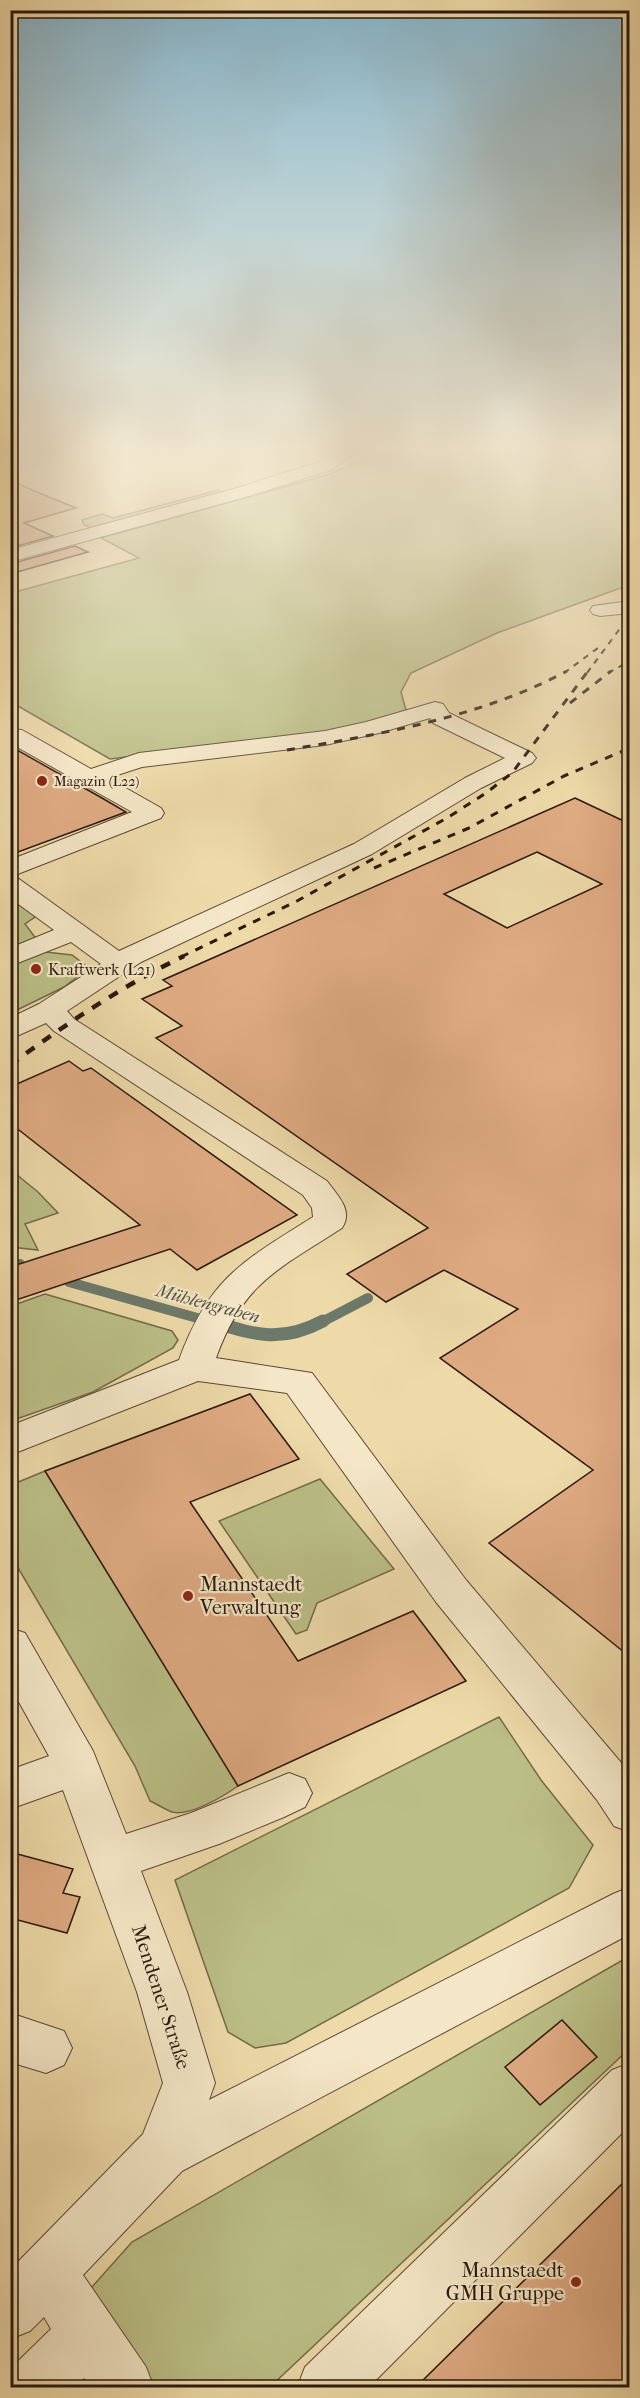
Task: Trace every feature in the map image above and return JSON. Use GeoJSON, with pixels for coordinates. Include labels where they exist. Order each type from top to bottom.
{"type":"FeatureCollection","features":[{"type":"Feature","properties":{"kind":"street"},"geometry":{"type":"LineString","coordinates":[[600,610],[630,607]]}},
{"type":"Feature","properties":{"kind":"street"},"geometry":{"type":"LineString","coordinates":[[10,1030],[49,1010],[119,964],[165,939],[363,849],[472,783],[524,759],[441,718],[435,709],[371,728],[325,738],[139,760],[89,777]]}},
{"type":"Feature","properties":{"kind":"street"},"geometry":{"type":"LineString","coordinates":[[10,736],[14,735],[152,813],[10,869]]}},
{"type":"Feature","properties":{"kind":"street"},"geometry":{"type":"LineString","coordinates":[[10,885],[119,964]]}},
{"type":"Feature","properties":{"kind":"street"},"geometry":{"type":"LineString","coordinates":[[10,958],[72,932]]}},
{"type":"Feature","properties":{"kind":"street"},"geometry":{"type":"LineString","coordinates":[[49,1010],[64,1025],[315,1188],[329,1207],[330,1221],[276,1255],[241,1282],[226,1300],[198,1358]]}},
{"type":"Feature","properties":{"kind":"street"},"geometry":{"type":"LineString","coordinates":[[10,1441],[198,1358],[299,1382],[451,1591],[613,1786],[630,1812]]}},
{"type":"Feature","properties":{"kind":"street","name":"Mendener Straße"},"geometry":{"type":"LineString","coordinates":[[10,1645],[77,1765],[162,1992],[189,2083],[163,2152],[29,2292]]}},
{"type":"Feature","properties":{"kind":"street"},"geometry":{"type":"LineString","coordinates":[[10,1790],[77,1765]]}},
{"type":"Feature","properties":{"kind":"street"},"geometry":{"type":"LineString","coordinates":[[112,1859],[177,1839],[248,1813],[289,1793]]}},
{"type":"Feature","properties":{"kind":"street"},"geometry":{"type":"LineString","coordinates":[[163,2152],[630,1909]]}},
{"type":"Feature","properties":{"kind":"street"},"geometry":{"type":"LineString","coordinates":[[326,2388],[630,2088]]}},
{"type":"Feature","properties":{"kind":"street"},"geometry":{"type":"LineString","coordinates":[[29,2292],[88,2333],[125,2388]]}},
{"type":"Feature","properties":{"kind":"street"},"geometry":{"type":"LineString","coordinates":[[33,2388],[88,2333]]}},
{"type":"Feature","properties":{"kind":"green space"},"geometry":{"type":"Polygon","coordinates":[[[121,563],[629,563],[629,585],[497,633],[411,673],[401,692],[406,710],[373,721],[326,732],[110,759],[11,702],[11,593],[121,563]]]}},
{"type":"Feature","properties":{"kind":"green space"},"geometry":{"type":"Polygon","coordinates":[[[11,897],[38,915],[25,924],[46,952],[72,955],[89,968],[64,987],[11,1013],[11,897]]]}},
{"type":"Feature","properties":{"kind":"green space"},"geometry":{"type":"Polygon","coordinates":[[[11,1170],[38,1192],[58,1213],[25,1224],[38,1250],[11,1247],[11,1170]]]}},
{"type":"Feature","properties":{"kind":"green space"},"geometry":{"type":"Polygon","coordinates":[[[45,1294],[172,1331],[178,1340],[173,1348],[93,1392],[11,1421],[11,1306],[45,1294]]]}},
{"type":"Feature","properties":{"kind":"green space"},"geometry":{"type":"Polygon","coordinates":[[[45,1471],[238,1786],[206,1805],[179,1813],[150,1801],[135,1766],[11,1556],[11,1485],[45,1471]]]}},
{"type":"Feature","properties":{"kind":"green space"},"geometry":{"type":"Polygon","coordinates":[[[320,1479],[394,1569],[317,1603],[307,1630],[296,1634],[219,1521],[320,1479]]]}},
{"type":"Feature","properties":{"kind":"green space"},"geometry":{"type":"Polygon","coordinates":[[[499,1717],[541,1780],[593,1845],[569,1888],[286,2043],[255,2048],[228,2032],[175,1880],[499,1717]]]}},
{"type":"Feature","properties":{"kind":"green space"},"geometry":{"type":"Polygon","coordinates":[[[629,1960],[629,2049],[270,2387],[11,2388],[11,2378],[132,2242],[621,1961],[629,1960]]]}},
{"type":"Feature","properties":{"kind":"building"},"geometry":{"type":"Polygon","coordinates":[[[14,563],[49,563],[10,574],[10,564],[14,563]]]}},
{"type":"Feature","properties":{"kind":"building","name":"Magazin (L22)"},"geometry":{"type":"Polygon","coordinates":[[[10,746],[102,798],[126,812],[10,855],[10,746]]]}},
{"type":"Feature","properties":{"kind":"building"},"geometry":{"type":"Polygon","coordinates":[[[575,798],[630,824],[630,1657],[489,1543],[593,1470],[440,1358],[518,1309],[444,1270],[386,1302],[347,1274],[428,1228],[156,1038],[182,1026],[142,999],[172,986],[163,980],[575,798]],[[537,852],[444,894],[507,928],[602,884],[537,852]]]}},
{"type":"Feature","properties":{"kind":"building"},"geometry":{"type":"Polygon","coordinates":[[[69,1061],[83,1071],[91,1068],[297,1215],[197,1270],[170,1249],[10,1302],[10,1267],[140,1225],[10,1123],[10,1087],[69,1061]]]}},
{"type":"Feature","properties":{"kind":"building","name":"Mannstaedt Verwaltung"},"geometry":{"type":"Polygon","coordinates":[[[250,1394],[299,1459],[190,1502],[298,1661],[413,1611],[466,1681],[238,1786],[45,1471],[250,1394]]]}},
{"type":"Feature","properties":{"kind":"building"},"geometry":{"type":"Polygon","coordinates":[[[10,1852],[73,1869],[63,1893],[80,1897],[67,1933],[10,1918],[10,1852]]]}},
{"type":"Feature","properties":{"kind":"building"},"geometry":{"type":"Polygon","coordinates":[[[562,2020],[597,2057],[540,2105],[505,2067],[562,2020]]]}},
{"type":"Feature","properties":{"kind":"building","name":"Mannstaedt GMH Gruppe"},"geometry":{"type":"Polygon","coordinates":[[[630,2176],[630,2388],[415,2388],[630,2176]]]}},
{"type":"Feature","properties":{"kind":"waterway","name":"Mühlengraben"},"geometry":{"type":"LineString","coordinates":[[10,1264],[20,1264]]}},
{"type":"Feature","properties":{"kind":"waterway","name":"Mühlengraben"},"geometry":{"type":"LineString","coordinates":[[69,1282],[215,1323]]}},
{"type":"Feature","properties":{"kind":"waterway","name":"Mühlengraben"},"geometry":{"type":"LineString","coordinates":[[320,1323],[368,1298]]}},
{"type":"Feature","properties":{"kind":"waterway","name":"Mühlengraben"},"geometry":{"type":"LineString","coordinates":[[210,1321],[253,1333],[280,1335],[293,1333],[323,1321]]}},
{"type":"Feature","properties":{"kind":"railway"},"geometry":{"type":"LineString","coordinates":[[587,673],[630,615]]}},
{"type":"Feature","properties":{"kind":"railway"},"geometry":{"type":"LineString","coordinates":[[566,671],[602,645]]}},
{"type":"Feature","properties":{"kind":"railway"},"geometry":{"type":"LineString","coordinates":[[609,672],[630,661]]}},
{"type":"Feature","properties":{"kind":"railway"},"geometry":{"type":"LineString","coordinates":[[287,750],[395,730],[466,712],[534,687],[566,671]]}},
{"type":"Feature","properties":{"kind":"railway"},"geometry":{"type":"LineString","coordinates":[[181,957],[297,901],[447,818],[486,793],[512,773],[588,671]]}},
{"type":"Feature","properties":{"kind":"railway"},"geometry":{"type":"LineString","coordinates":[[570,703],[609,672]]}},
{"type":"Feature","properties":{"kind":"railway"},"geometry":{"type":"LineString","coordinates":[[374,868],[469,828],[564,776],[630,748]]}},
{"type":"Feature","properties":{"kind":"railway"},"geometry":{"type":"LineString","coordinates":[[10,1065],[95,1006],[184,956]]}},
{"type":"Feature","properties":{"kind":"place","name":"Magazin (L22)"},"geometry":{"type":"Point","coordinates":[42,781]}},
{"type":"Feature","properties":{"kind":"place","name":"Kraftwerk (L21)"},"geometry":{"type":"Point","coordinates":[36,969]}},
{"type":"Feature","properties":{"kind":"place","name":"Mannstaedt Verwaltung"},"geometry":{"type":"Point","coordinates":[188,1596]}},
{"type":"Feature","properties":{"kind":"place","name":"Mannstaedt GMH Gruppe"},"geometry":{"type":"Point","coordinates":[576,2282]}}]}
